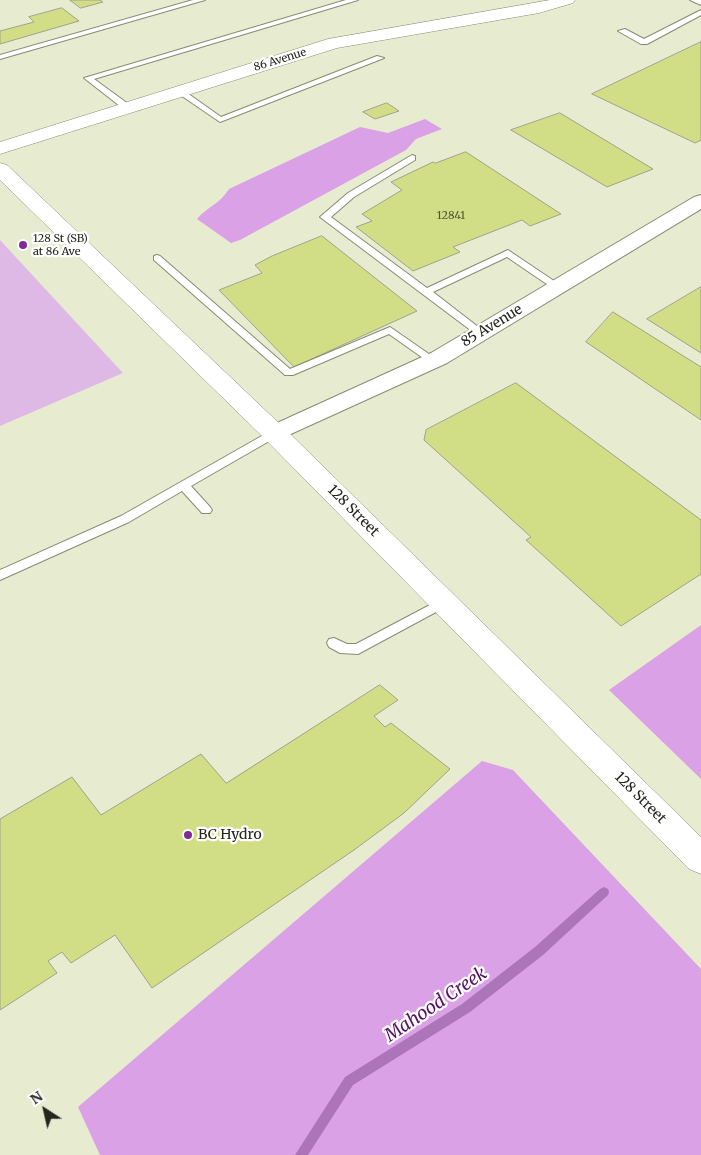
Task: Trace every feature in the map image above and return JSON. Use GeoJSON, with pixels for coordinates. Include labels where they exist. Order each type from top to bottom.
{"type":"FeatureCollection","features":[{"type":"Feature","properties":{"kind":"main road","name":"86 Avenue"},"geometry":{"type":"LineString","coordinates":[[0,148],[334,43],[539,8],[567,0]]}},
{"type":"Feature","properties":{"kind":"main road","name":"128 Street"},"geometry":{"type":"LineString","coordinates":[[0,169],[274,433],[701,859]]}},
{"type":"Feature","properties":{"kind":"street","name":"85 Avenue"},"geometry":{"type":"LineString","coordinates":[[274,433],[434,361],[701,201]]}},
{"type":"Feature","properties":{"kind":"lane"},"geometry":{"type":"LineString","coordinates":[[0,56],[201,0]]}},
{"type":"Feature","properties":{"kind":"lane"},"geometry":{"type":"LineString","coordinates":[[128,108],[88,78],[354,0]]}},
{"type":"Feature","properties":{"kind":"lane"},"geometry":{"type":"LineString","coordinates":[[694,0],[701,3]]}},
{"type":"Feature","properties":{"kind":"lane"},"geometry":{"type":"LineString","coordinates":[[622,31],[644,42],[701,12]]}},
{"type":"Feature","properties":{"kind":"lane"},"geometry":{"type":"LineString","coordinates":[[180,92],[220,120],[380,58]]}},
{"type":"Feature","properties":{"kind":"lane"},"geometry":{"type":"LineString","coordinates":[[412,158],[351,195],[325,217],[481,333]]}},
{"type":"Feature","properties":{"kind":"lane"},"geometry":{"type":"LineString","coordinates":[[426,292],[508,253],[557,288]]}},
{"type":"Feature","properties":{"kind":"lane"},"geometry":{"type":"LineString","coordinates":[[157,258],[289,373],[390,330],[434,361]]}},
{"type":"Feature","properties":{"kind":"lane"},"geometry":{"type":"LineString","coordinates":[[0,575],[125,519],[274,433]]}},
{"type":"Feature","properties":{"kind":"lane"},"geometry":{"type":"LineString","coordinates":[[183,485],[206,510]]}},
{"type":"Feature","properties":{"kind":"lane"},"geometry":{"type":"LineString","coordinates":[[334,643],[345,649],[358,650],[445,602]]}},
{"type":"Feature","properties":{"kind":"shaded area"},"geometry":{"type":"Polygon","coordinates":[[[425,119],[442,129],[416,139],[406,150],[240,240],[231,243],[197,219],[222,198],[229,189],[360,127],[388,133],[425,119]]]}},
{"type":"Feature","properties":{"kind":"shaded area"},"geometry":{"type":"Polygon","coordinates":[[[0,240],[123,373],[0,426],[0,240]]]}},
{"type":"Feature","properties":{"kind":"shaded area"},"geometry":{"type":"Polygon","coordinates":[[[701,625],[701,779],[609,690],[701,625]]]}},
{"type":"Feature","properties":{"kind":"shaded area"},"geometry":{"type":"Polygon","coordinates":[[[482,761],[513,770],[701,969],[701,1155],[100,1155],[78,1107],[482,761]]]}},
{"type":"Feature","properties":{"kind":"building"},"geometry":{"type":"Polygon","coordinates":[[[70,0],[100,0],[103,2],[81,8],[70,0]]]}},
{"type":"Feature","properties":{"kind":"building"},"geometry":{"type":"Polygon","coordinates":[[[62,8],[79,21],[0,44],[0,31],[34,22],[29,17],[62,8]]]}},
{"type":"Feature","properties":{"kind":"building"},"geometry":{"type":"Polygon","coordinates":[[[701,42],[701,140],[695,143],[592,94],[701,42]]]}},
{"type":"Feature","properties":{"kind":"building"},"geometry":{"type":"Polygon","coordinates":[[[387,103],[399,111],[375,119],[363,112],[387,103]]]}},
{"type":"Feature","properties":{"kind":"building"},"geometry":{"type":"Polygon","coordinates":[[[560,113],[653,169],[607,187],[511,130],[560,113]]]}},
{"type":"Feature","properties":{"kind":"building"},"geometry":{"type":"Polygon","coordinates":[[[466,152],[561,214],[530,226],[522,220],[453,247],[460,252],[413,271],[356,227],[372,221],[362,214],[402,190],[391,182],[433,162],[435,163],[466,152]]]}},
{"type":"Feature","properties":{"kind":"building"},"geometry":{"type":"Polygon","coordinates":[[[322,236],[417,311],[294,367],[219,290],[262,273],[255,265],[272,256],[322,236]]]}},
{"type":"Feature","properties":{"kind":"building"},"geometry":{"type":"Polygon","coordinates":[[[701,287],[701,353],[647,319],[701,287]]]}},
{"type":"Feature","properties":{"kind":"building"},"geometry":{"type":"Polygon","coordinates":[[[613,312],[701,367],[701,420],[586,342],[613,312]]]}},
{"type":"Feature","properties":{"kind":"building"},"geometry":{"type":"Polygon","coordinates":[[[516,383],[701,520],[701,574],[621,626],[526,540],[531,537],[424,440],[426,430],[516,383]]]}},
{"type":"Feature","properties":{"kind":"building","name":"BC Hydro"},"geometry":{"type":"Polygon","coordinates":[[[380,685],[398,700],[374,716],[385,727],[391,723],[450,769],[404,813],[354,850],[152,988],[115,935],[71,963],[62,952],[48,961],[57,973],[0,1010],[0,819],[72,777],[101,815],[201,754],[226,783],[380,685]]]}},
{"type":"Feature","properties":{"kind":"waterway","name":"Mahood Creek"},"geometry":{"type":"LineString","coordinates":[[301,1155],[349,1081],[466,1008],[539,951],[604,892]]}},
{"type":"Feature","properties":{"kind":"place","name":"128 St (SB) at 86 Ave"},"geometry":{"type":"Point","coordinates":[23,245]}},
{"type":"Feature","properties":{"kind":"place","name":"BC Hydro"},"geometry":{"type":"Point","coordinates":[188,835]}}]}
